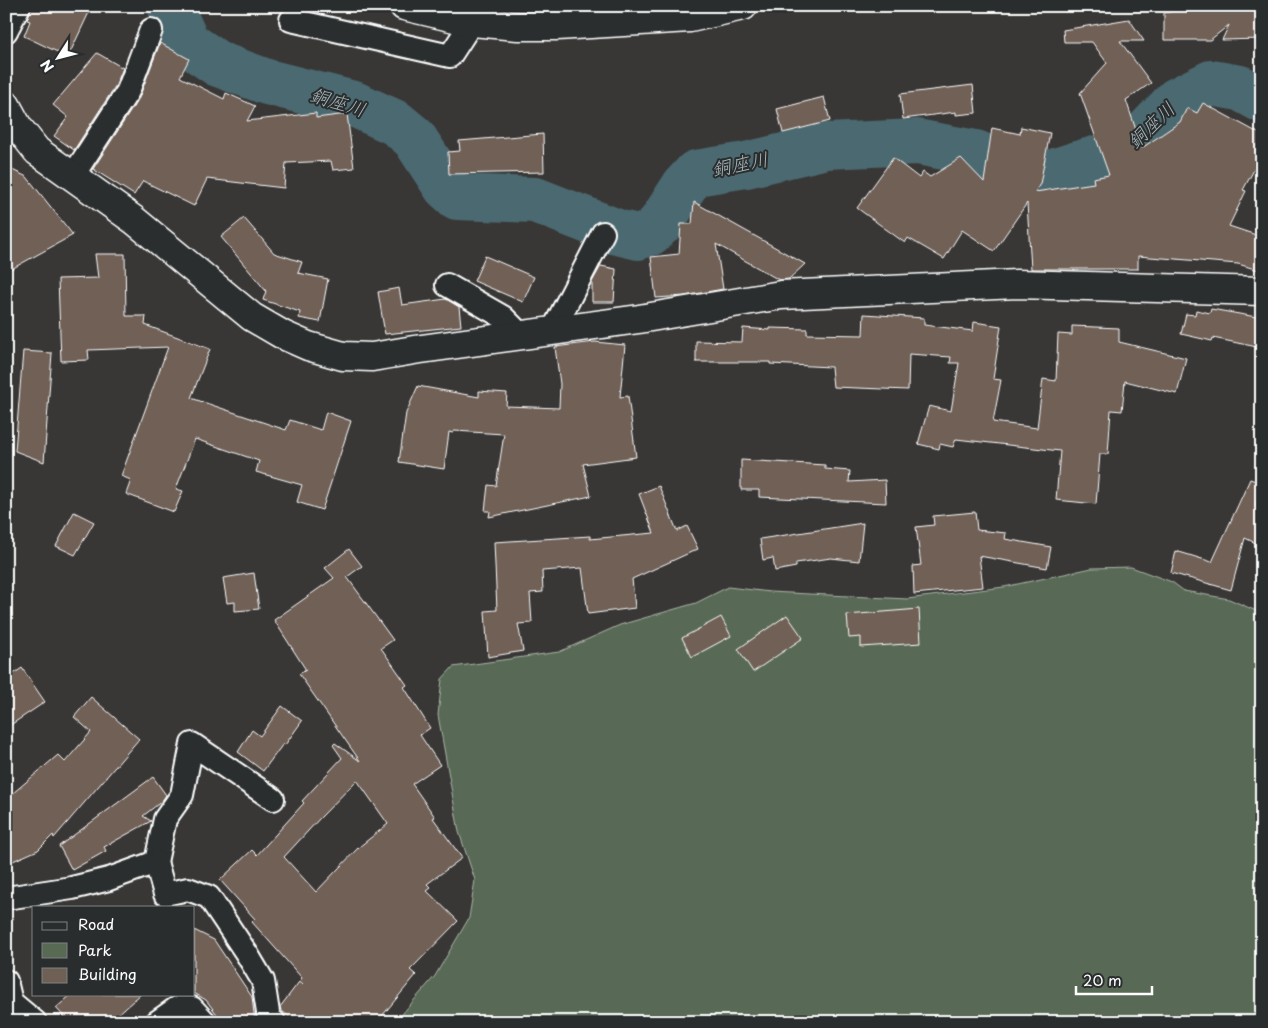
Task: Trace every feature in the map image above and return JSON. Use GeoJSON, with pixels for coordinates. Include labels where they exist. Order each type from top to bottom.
{"type":"FeatureCollection","features":[{"type":"Feature","properties":{"kind":"street"},"geometry":{"type":"LineString","coordinates":[[6,31],[19,6]]}},
{"type":"Feature","properties":{"kind":"street"},"geometry":{"type":"LineString","coordinates":[[404,6],[472,22],[518,26],[557,26],[690,18],[743,6]]}},
{"type":"Feature","properties":{"kind":"street"},"geometry":{"type":"LineString","coordinates":[[291,20],[450,56],[472,22]]}},
{"type":"Feature","properties":{"kind":"street"},"geometry":{"type":"LineString","coordinates":[[72,177],[128,91],[151,30]]}},
{"type":"Feature","properties":{"kind":"street"},"geometry":{"type":"LineString","coordinates":[[6,105],[18,127],[37,151],[134,220],[190,268],[252,317],[308,346],[343,356],[372,357],[781,295],[1017,284],[1262,291]]}},
{"type":"Feature","properties":{"kind":"street"},"geometry":{"type":"LineString","coordinates":[[552,330],[603,234]]}},
{"type":"Feature","properties":{"kind":"street"},"geometry":{"type":"LineString","coordinates":[[447,285],[503,317],[522,335]]}},
{"type":"Feature","properties":{"kind":"street"},"geometry":{"type":"LineString","coordinates":[[273,799],[192,744],[182,795],[165,819],[156,862],[164,900],[188,889],[209,897],[263,981],[270,1019],[274,1022]]}},
{"type":"Feature","properties":{"kind":"street"},"geometry":{"type":"LineString","coordinates":[[6,898],[72,888],[109,879],[156,862]]}},
{"type":"Feature","properties":{"kind":"street"},"geometry":{"type":"LineString","coordinates":[[8,999],[35,1022]]}},
{"type":"Feature","properties":{"kind":"street"},"geometry":{"type":"LineString","coordinates":[[157,1022],[174,1001],[192,1008],[205,1022]]}},
{"type":"Feature","properties":{"kind":"green space"},"geometry":{"type":"Polygon","coordinates":[[[1131,567],[1172,582],[1184,591],[1229,599],[1262,612],[1262,1022],[400,1022],[403,1013],[435,976],[469,918],[475,880],[459,832],[438,715],[442,679],[453,667],[559,652],[620,625],[696,603],[728,587],[770,592],[907,599],[1004,587],[1092,568],[1131,567]]]}},
{"type":"Feature","properties":{"kind":"building"},"geometry":{"type":"Polygon","coordinates":[[[32,6],[92,6],[68,57],[24,36],[30,21],[27,20],[32,6]]]}},
{"type":"Feature","properties":{"kind":"building"},"geometry":{"type":"Polygon","coordinates":[[[1174,6],[1262,6],[1262,39],[1222,40],[1229,25],[1210,40],[1164,40],[1164,13],[1174,11],[1174,6]]]}},
{"type":"Feature","properties":{"kind":"building"},"geometry":{"type":"Polygon","coordinates":[[[1129,19],[1144,41],[1120,41],[1151,83],[1126,100],[1142,148],[1180,122],[1187,108],[1197,113],[1203,103],[1262,135],[1262,155],[1243,190],[1246,191],[1229,226],[1262,237],[1262,271],[1238,264],[1138,256],[1138,269],[1031,269],[1027,203],[994,251],[962,230],[944,259],[908,238],[905,243],[857,208],[893,158],[919,178],[923,172],[930,177],[961,158],[984,182],[992,128],[1020,134],[1021,127],[1050,133],[1040,184],[1035,192],[1094,183],[1093,178],[1109,175],[1080,93],[1107,63],[1092,42],[1064,42],[1063,30],[1129,19]]]}},
{"type":"Feature","properties":{"kind":"building"},"geometry":{"type":"Polygon","coordinates":[[[160,43],[189,59],[180,77],[224,99],[226,93],[255,106],[247,121],[316,113],[316,118],[347,114],[354,168],[333,170],[331,161],[286,163],[284,188],[207,179],[194,206],[143,181],[134,195],[93,169],[139,98],[160,43]]]}},
{"type":"Feature","properties":{"kind":"building"},"geometry":{"type":"Polygon","coordinates":[[[97,53],[123,68],[116,85],[74,150],[54,136],[68,117],[53,105],[97,53]]]}},
{"type":"Feature","properties":{"kind":"building"},"geometry":{"type":"Polygon","coordinates":[[[973,85],[976,113],[956,115],[956,112],[903,119],[900,94],[973,85]]]}},
{"type":"Feature","properties":{"kind":"building"},"geometry":{"type":"Polygon","coordinates":[[[824,97],[830,121],[783,133],[777,109],[824,97]]]}},
{"type":"Feature","properties":{"kind":"building"},"geometry":{"type":"Polygon","coordinates":[[[543,134],[544,172],[449,174],[448,152],[460,151],[459,141],[543,134]]]}},
{"type":"Feature","properties":{"kind":"building"},"geometry":{"type":"Polygon","coordinates":[[[6,167],[27,177],[73,235],[6,272],[6,167]]]}},
{"type":"Feature","properties":{"kind":"building"},"geometry":{"type":"Polygon","coordinates":[[[694,202],[805,264],[789,279],[779,280],[716,244],[723,289],[684,296],[656,298],[651,257],[679,254],[681,224],[692,224],[694,202]]]}},
{"type":"Feature","properties":{"kind":"building"},"geometry":{"type":"Polygon","coordinates":[[[244,218],[274,253],[302,262],[298,273],[328,279],[320,322],[299,318],[300,312],[263,300],[266,291],[221,237],[244,218]]]}},
{"type":"Feature","properties":{"kind":"building"},"geometry":{"type":"Polygon","coordinates":[[[95,254],[125,254],[126,316],[146,316],[145,325],[210,349],[191,398],[286,430],[290,420],[321,430],[326,412],[351,421],[322,510],[297,502],[302,485],[256,472],[259,461],[195,439],[176,489],[183,491],[174,512],[126,494],[131,480],[121,476],[168,347],[88,350],[89,360],[61,361],[58,279],[98,278],[95,254]]]}},
{"type":"Feature","properties":{"kind":"building"},"geometry":{"type":"Polygon","coordinates":[[[485,256],[534,277],[523,302],[474,281],[485,256]]]}},
{"type":"Feature","properties":{"kind":"building"},"geometry":{"type":"Polygon","coordinates":[[[601,266],[616,269],[614,302],[592,302],[592,282],[601,266]]]}},
{"type":"Feature","properties":{"kind":"building"},"geometry":{"type":"Polygon","coordinates":[[[399,288],[402,305],[446,299],[459,307],[461,326],[385,334],[378,292],[399,288]]]}},
{"type":"Feature","properties":{"kind":"building"},"geometry":{"type":"Polygon","coordinates":[[[1211,309],[1262,318],[1262,348],[1213,338],[1212,341],[1181,334],[1186,314],[1195,315],[1196,310],[1210,313],[1211,309]]]}},
{"type":"Feature","properties":{"kind":"building"},"geometry":{"type":"Polygon","coordinates":[[[864,314],[924,318],[924,325],[973,331],[974,322],[1001,326],[993,379],[1001,380],[993,422],[1037,428],[1043,379],[1056,381],[1058,334],[1072,335],[1072,326],[1119,328],[1119,342],[1186,358],[1177,394],[1125,381],[1122,411],[1111,410],[1108,454],[1100,454],[1096,504],[1056,500],[1060,451],[956,439],[953,447],[940,444],[939,449],[918,444],[929,406],[951,411],[959,363],[950,363],[951,357],[909,354],[908,390],[833,387],[831,367],[770,364],[770,362],[696,362],[696,341],[742,342],[743,328],[770,330],[770,328],[807,329],[807,334],[863,335],[864,314]]]}},
{"type":"Feature","properties":{"kind":"building"},"geometry":{"type":"Polygon","coordinates":[[[595,342],[625,345],[620,397],[628,396],[636,457],[583,464],[591,496],[489,517],[490,511],[485,511],[488,485],[496,486],[504,434],[449,432],[444,469],[399,462],[406,413],[418,386],[479,397],[479,391],[507,393],[506,406],[559,408],[560,384],[555,347],[595,342]]]}},
{"type":"Feature","properties":{"kind":"building"},"geometry":{"type":"Polygon","coordinates":[[[23,351],[52,353],[44,462],[15,451],[23,351]]]}},
{"type":"Feature","properties":{"kind":"building"},"geometry":{"type":"Polygon","coordinates":[[[741,460],[825,465],[825,469],[850,471],[849,482],[885,480],[886,503],[759,497],[759,490],[741,490],[741,460]]]}},
{"type":"Feature","properties":{"kind":"building"},"geometry":{"type":"Polygon","coordinates":[[[1250,479],[1261,483],[1255,506],[1262,509],[1262,546],[1245,538],[1231,590],[1171,573],[1176,551],[1212,562],[1250,479]]]}},
{"type":"Feature","properties":{"kind":"building"},"geometry":{"type":"Polygon","coordinates":[[[659,486],[677,531],[687,526],[698,549],[632,579],[635,608],[588,614],[582,568],[542,571],[543,592],[530,593],[532,623],[518,624],[523,651],[488,657],[485,611],[497,610],[494,542],[590,536],[590,539],[654,533],[639,494],[659,486]]]}},
{"type":"Feature","properties":{"kind":"building"},"geometry":{"type":"Polygon","coordinates":[[[74,512],[94,522],[75,555],[56,546],[74,512]]]}},
{"type":"Feature","properties":{"kind":"building"},"geometry":{"type":"Polygon","coordinates":[[[975,512],[977,530],[1006,533],[1005,539],[1051,547],[1047,568],[979,556],[983,587],[914,594],[913,566],[921,565],[916,527],[934,525],[933,516],[975,512]]]}},
{"type":"Feature","properties":{"kind":"building"},"geometry":{"type":"Polygon","coordinates":[[[863,523],[859,561],[831,558],[796,563],[796,567],[775,571],[773,558],[763,560],[760,539],[863,523]]]}},
{"type":"Feature","properties":{"kind":"building"},"geometry":{"type":"Polygon","coordinates":[[[349,549],[362,566],[347,577],[393,640],[381,648],[407,685],[404,687],[430,728],[420,735],[440,765],[412,784],[435,817],[433,818],[462,858],[427,884],[431,888],[427,891],[458,921],[410,970],[416,975],[377,1022],[295,1022],[281,1010],[280,1007],[299,982],[303,984],[300,981],[302,978],[252,922],[255,919],[220,880],[252,850],[257,855],[304,803],[302,801],[342,758],[333,745],[335,743],[360,761],[299,674],[306,670],[274,620],[334,578],[325,568],[349,549]],[[357,780],[284,857],[316,892],[359,847],[388,824],[357,780]]]}},
{"type":"Feature","properties":{"kind":"building"},"geometry":{"type":"Polygon","coordinates":[[[254,573],[259,609],[235,611],[235,602],[227,603],[223,578],[254,573]]]}},
{"type":"Feature","properties":{"kind":"building"},"geometry":{"type":"Polygon","coordinates":[[[919,609],[921,643],[861,647],[861,637],[849,638],[847,615],[919,609]]]}},
{"type":"Feature","properties":{"kind":"building"},"geometry":{"type":"Polygon","coordinates":[[[787,615],[803,638],[753,672],[738,649],[787,615]]]}},
{"type":"Feature","properties":{"kind":"building"},"geometry":{"type":"Polygon","coordinates":[[[721,617],[731,636],[692,657],[682,638],[721,617]]]}},
{"type":"Feature","properties":{"kind":"building"},"geometry":{"type":"Polygon","coordinates":[[[22,668],[45,702],[6,728],[6,679],[22,668]]]}},
{"type":"Feature","properties":{"kind":"building"},"geometry":{"type":"Polygon","coordinates":[[[91,697],[139,739],[54,838],[53,835],[38,850],[6,864],[6,799],[58,755],[65,762],[91,732],[74,717],[91,697]]]}},
{"type":"Feature","properties":{"kind":"building"},"geometry":{"type":"Polygon","coordinates":[[[282,706],[302,721],[263,771],[238,752],[252,730],[260,736],[282,706]]]}},
{"type":"Feature","properties":{"kind":"building"},"geometry":{"type":"Polygon","coordinates":[[[153,777],[166,795],[162,801],[143,816],[151,821],[104,847],[106,851],[72,870],[59,846],[153,777]]]}},
{"type":"Feature","properties":{"kind":"building"},"geometry":{"type":"Polygon","coordinates":[[[195,930],[214,940],[252,997],[255,1022],[223,1022],[206,1000],[195,994],[195,930]]]}},
{"type":"Feature","properties":{"kind":"building"},"geometry":{"type":"Polygon","coordinates":[[[70,996],[139,996],[109,1022],[69,1022],[56,1008],[70,996]]]}},
{"type":"Feature","properties":{"kind":"waterway","name":"銅座川"},"geometry":{"type":"LineString","coordinates":[[170,6],[187,43],[218,64],[267,82],[354,104],[396,123],[414,138],[446,187],[457,197],[535,200],[617,232],[638,237],[650,233],[660,224],[685,185],[696,173],[746,165],[826,146],[917,142],[976,153],[1031,179],[1124,151],[1139,140],[1177,100],[1211,83],[1240,88],[1262,100]]}}]}
